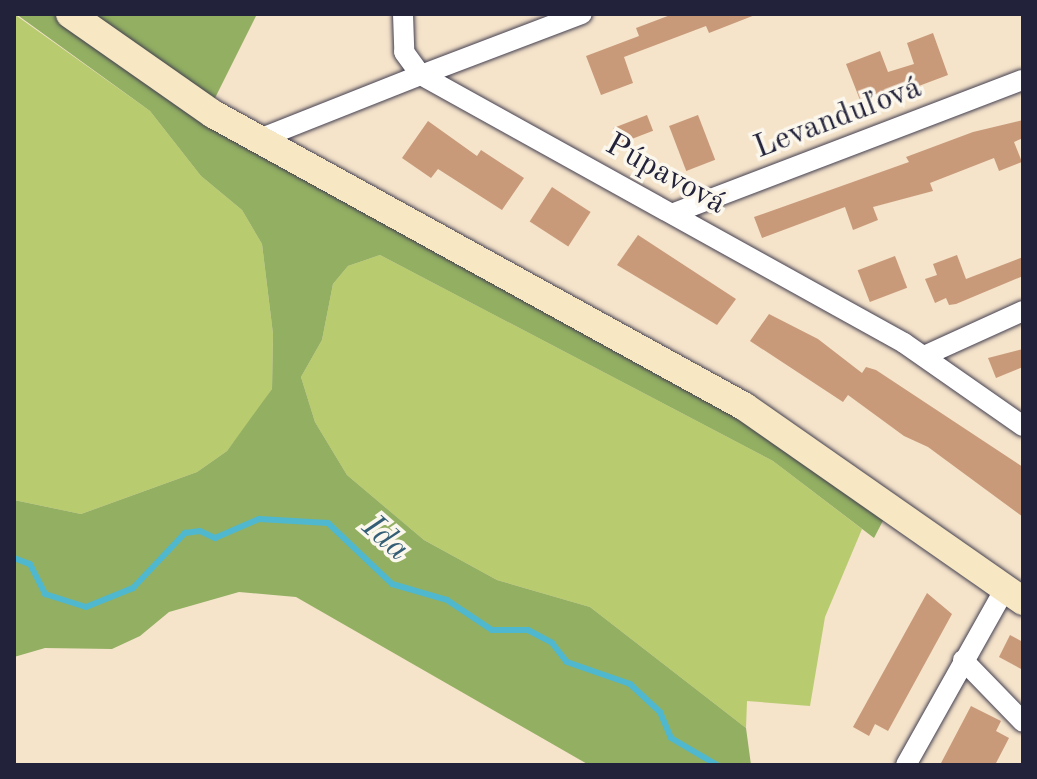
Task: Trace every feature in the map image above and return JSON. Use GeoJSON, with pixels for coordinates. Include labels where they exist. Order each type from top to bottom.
{"type":"FeatureCollection","features":[{"type":"Feature","properties":{"kind":"street"},"geometry":{"type":"LineString","coordinates":[[70,14],[213,114],[745,407],[1014,594],[963,660],[906,765]]}},
{"type":"Feature","properties":{"kind":"street"},"geometry":{"type":"LineString","coordinates":[[403,14],[404,52],[421,75]]}},
{"type":"Feature","properties":{"kind":"street"},"geometry":{"type":"LineString","coordinates":[[259,139],[582,14]]}},
{"type":"Feature","properties":{"kind":"street","name":"Púpavová"},"geometry":{"type":"LineString","coordinates":[[421,75],[674,213],[924,356],[1023,426]]}},
{"type":"Feature","properties":{"kind":"street","name":"Levanduľová"},"geometry":{"type":"LineString","coordinates":[[674,213],[1023,80]]}},
{"type":"Feature","properties":{"kind":"street"},"geometry":{"type":"LineString","coordinates":[[924,356],[1023,311]]}},
{"type":"Feature","properties":{"kind":"street"},"geometry":{"type":"LineString","coordinates":[[963,660],[1023,722]]}},
{"type":"Feature","properties":{"kind":"green space"},"geometry":{"type":"Polygon","coordinates":[[[14,14],[150,111],[201,176],[242,210],[262,244],[273,334],[272,389],[256,413],[227,451],[197,472],[81,514],[14,500],[14,14]]]}},
{"type":"Feature","properties":{"kind":"green space"},"geometry":{"type":"Polygon","coordinates":[[[16,14],[56,14],[184,111],[722,405],[887,513],[874,538],[773,461],[380,255],[348,266],[333,284],[322,340],[301,377],[315,422],[347,475],[424,540],[497,580],[590,607],[746,728],[751,765],[589,765],[296,597],[239,592],[169,612],[140,636],[112,649],[45,648],[14,657],[14,500],[81,514],[197,472],[227,451],[272,389],[273,334],[262,244],[242,210],[201,176],[150,111],[16,14]]]}},
{"type":"Feature","properties":{"kind":"green space"},"geometry":{"type":"Polygon","coordinates":[[[87,14],[257,14],[211,106],[87,14]]]}},
{"type":"Feature","properties":{"kind":"green space"},"geometry":{"type":"Polygon","coordinates":[[[380,255],[773,461],[862,529],[825,617],[810,706],[747,701],[746,728],[590,607],[497,580],[424,540],[347,475],[315,422],[301,377],[322,340],[333,284],[348,266],[380,255]]]}},
{"type":"Feature","properties":{"kind":"building"},"geometry":{"type":"Polygon","coordinates":[[[673,14],[755,15],[709,33],[706,26],[624,57],[633,83],[601,95],[586,56],[639,36],[636,28],[673,14]]]}},
{"type":"Feature","properties":{"kind":"building"},"geometry":{"type":"Polygon","coordinates":[[[933,33],[948,75],[879,101],[876,94],[860,100],[846,64],[880,51],[888,72],[914,64],[907,43],[933,33]]]}},
{"type":"Feature","properties":{"kind":"building"},"geometry":{"type":"Polygon","coordinates":[[[647,115],[653,131],[619,144],[613,128],[647,115]]]}},
{"type":"Feature","properties":{"kind":"building"},"geometry":{"type":"Polygon","coordinates":[[[698,115],[715,160],[686,171],[669,126],[698,115]]]}},
{"type":"Feature","properties":{"kind":"building"},"geometry":{"type":"Polygon","coordinates":[[[1023,120],[1023,138],[1014,142],[1022,162],[999,171],[994,158],[930,183],[933,191],[873,207],[878,220],[853,230],[845,207],[762,238],[754,217],[909,162],[906,157],[973,132],[1023,120]]]}},
{"type":"Feature","properties":{"kind":"building"},"geometry":{"type":"Polygon","coordinates":[[[428,121],[477,156],[481,150],[524,178],[502,210],[438,169],[431,178],[402,158],[428,121]]]}},
{"type":"Feature","properties":{"kind":"building"},"geometry":{"type":"Polygon","coordinates":[[[552,187],[591,212],[568,246],[530,221],[552,187]]]}},
{"type":"Feature","properties":{"kind":"building"},"geometry":{"type":"Polygon","coordinates":[[[638,235],[736,299],[717,325],[617,265],[638,235]]]}},
{"type":"Feature","properties":{"kind":"building"},"geometry":{"type":"Polygon","coordinates":[[[957,255],[966,279],[1023,257],[1023,276],[956,304],[949,305],[946,298],[935,303],[925,279],[937,275],[933,264],[957,255]]]}},
{"type":"Feature","properties":{"kind":"building"},"geometry":{"type":"Polygon","coordinates":[[[895,256],[907,288],[870,302],[858,270],[895,256]]]}},
{"type":"Feature","properties":{"kind":"building"},"geometry":{"type":"Polygon","coordinates":[[[769,314],[818,339],[862,373],[866,367],[876,370],[1023,467],[1023,517],[928,447],[904,436],[848,395],[843,402],[750,341],[769,314]]]}},
{"type":"Feature","properties":{"kind":"building"},"geometry":{"type":"Polygon","coordinates":[[[1023,349],[1023,367],[996,378],[988,358],[1023,349]]]}},
{"type":"Feature","properties":{"kind":"building"},"geometry":{"type":"Polygon","coordinates":[[[927,593],[952,614],[888,731],[875,724],[869,736],[853,727],[927,593]]]}},
{"type":"Feature","properties":{"kind":"building"},"geometry":{"type":"Polygon","coordinates":[[[1010,635],[1023,642],[1023,670],[999,657],[1010,635]]]}},
{"type":"Feature","properties":{"kind":"building"},"geometry":{"type":"Polygon","coordinates":[[[971,706],[1001,721],[996,731],[1009,738],[995,765],[940,765],[971,706]]]}},
{"type":"Feature","properties":{"kind":"waterway","name":"Ida"},"geometry":{"type":"LineString","coordinates":[[14,558],[30,564],[45,594],[86,607],[133,588],[185,533],[200,531],[215,538],[259,519],[328,523],[392,584],[447,600],[492,630],[528,630],[552,643],[567,662],[630,684],[660,712],[671,738],[717,765]]}}]}
